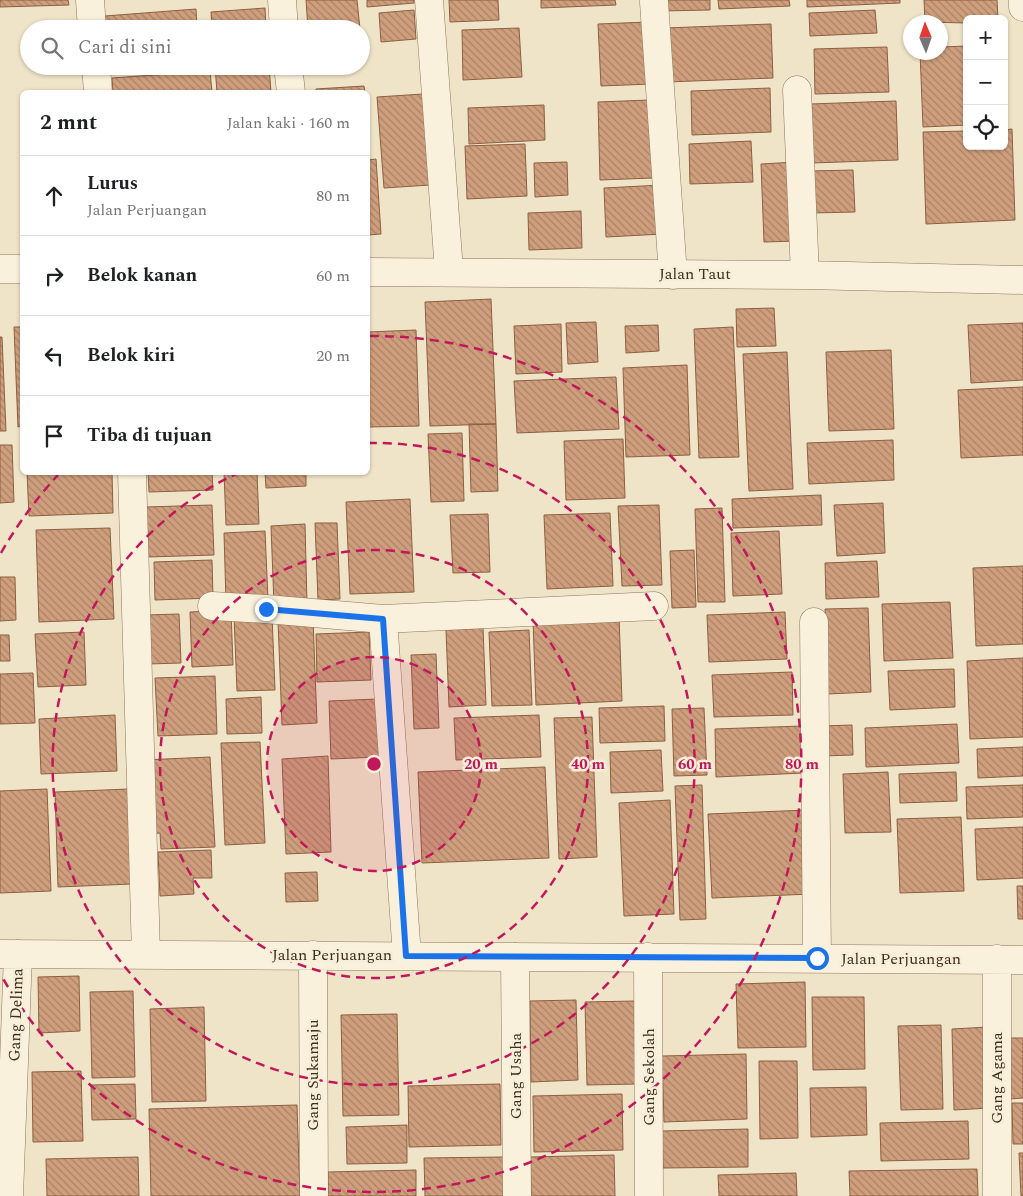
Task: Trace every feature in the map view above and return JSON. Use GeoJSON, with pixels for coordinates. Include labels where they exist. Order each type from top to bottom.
{"type":"FeatureCollection","features":[{"type":"Feature","properties":{"kind":"street"},"geometry":{"type":"LineString","coordinates":[[90,0],[91,20]]}},
{"type":"Feature","properties":{"kind":"street"},"geometry":{"type":"LineString","coordinates":[[282,0],[283,20]]}},
{"type":"Feature","properties":{"kind":"street"},"geometry":{"type":"LineString","coordinates":[[429,0],[449,271]]}},
{"type":"Feature","properties":{"kind":"street"},"geometry":{"type":"LineString","coordinates":[[1023,0],[1023,7]]}},
{"type":"Feature","properties":{"kind":"street"},"geometry":{"type":"LineString","coordinates":[[654,2],[673,274]]}},
{"type":"Feature","properties":{"kind":"street"},"geometry":{"type":"LineString","coordinates":[[97,75],[98,90]]}},
{"type":"Feature","properties":{"kind":"street"},"geometry":{"type":"LineString","coordinates":[[289,75],[291,90]]}},
{"type":"Feature","properties":{"kind":"street"},"geometry":{"type":"LineString","coordinates":[[797,90],[806,275]]}},
{"type":"Feature","properties":{"kind":"street"},"geometry":{"type":"LineString","coordinates":[[0,268],[20,269]]}},
{"type":"Feature","properties":{"kind":"street","name":"Jalan Taut"},"geometry":{"type":"LineString","coordinates":[[370,272],[449,271],[806,275],[1023,280]]}},
{"type":"Feature","properties":{"kind":"street"},"geometry":{"type":"LineString","coordinates":[[132,475],[146,954]]}},
{"type":"Feature","properties":{"kind":"street"},"geometry":{"type":"LineString","coordinates":[[212,606],[383,619],[422,619],[654,606]]}},
{"type":"Feature","properties":{"kind":"street"},"geometry":{"type":"LineString","coordinates":[[383,619],[406,956]]}},
{"type":"Feature","properties":{"kind":"street"},"geometry":{"type":"LineString","coordinates":[[814,622],[817,958]]}},
{"type":"Feature","properties":{"kind":"street","name":"Jalan Perjuangan"},"geometry":{"type":"LineString","coordinates":[[9,954],[1010,960]]}},
{"type":"Feature","properties":{"kind":"street","name":"Gang Delima"},"geometry":{"type":"LineString","coordinates":[[9,954],[9,1196]]}},
{"type":"Feature","properties":{"kind":"street","name":"Gang Sukamaju"},"geometry":{"type":"LineString","coordinates":[[313,955],[314,1196]]}},
{"type":"Feature","properties":{"kind":"street","name":"Gang Usaha"},"geometry":{"type":"LineString","coordinates":[[515,957],[516,1196]]}},
{"type":"Feature","properties":{"kind":"street","name":"Gang Sekolah"},"geometry":{"type":"LineString","coordinates":[[648,957],[649,1196]]}},
{"type":"Feature","properties":{"kind":"street","name":"Gang Agama"},"geometry":{"type":"LineString","coordinates":[[997,1196],[1010,960]]}},
{"type":"Feature","properties":{"kind":"building"},"geometry":{"type":"Polygon","coordinates":[[[0,0],[68,0],[69,5],[0,7],[0,0]]]}},
{"type":"Feature","properties":{"kind":"building"},"geometry":{"type":"Polygon","coordinates":[[[306,0],[357,0],[359,20],[307,20],[306,0]]]}},
{"type":"Feature","properties":{"kind":"building"},"geometry":{"type":"Polygon","coordinates":[[[367,0],[414,0],[414,3],[367,7],[367,0]]]}},
{"type":"Feature","properties":{"kind":"building"},"geometry":{"type":"Polygon","coordinates":[[[449,0],[498,0],[499,20],[450,22],[449,0]]]}},
{"type":"Feature","properties":{"kind":"building"},"geometry":{"type":"Polygon","coordinates":[[[541,0],[615,0],[616,5],[541,8],[541,0]]]}},
{"type":"Feature","properties":{"kind":"building"},"geometry":{"type":"Polygon","coordinates":[[[661,0],[710,0],[710,10],[661,11],[661,0]]]}},
{"type":"Feature","properties":{"kind":"building"},"geometry":{"type":"Polygon","coordinates":[[[718,0],[789,0],[790,6],[719,9],[718,0]]]}},
{"type":"Feature","properties":{"kind":"building"},"geometry":{"type":"Polygon","coordinates":[[[807,0],[900,0],[900,3],[807,7],[807,0]]]}},
{"type":"Feature","properties":{"kind":"building"},"geometry":{"type":"Polygon","coordinates":[[[924,0],[997,0],[998,15],[963,15],[963,23],[948,23],[948,15],[925,15],[924,0]]]}},
{"type":"Feature","properties":{"kind":"building"},"geometry":{"type":"Polygon","coordinates":[[[265,8],[266,20],[211,20],[211,12],[265,8]]]}},
{"type":"Feature","properties":{"kind":"building"},"geometry":{"type":"Polygon","coordinates":[[[196,9],[197,20],[105,20],[105,16],[196,9]]]}},
{"type":"Feature","properties":{"kind":"building"},"geometry":{"type":"Polygon","coordinates":[[[414,10],[416,39],[381,42],[379,13],[414,10]]]}},
{"type":"Feature","properties":{"kind":"building"},"geometry":{"type":"Polygon","coordinates":[[[875,10],[877,33],[810,36],[809,13],[875,10]]]}},
{"type":"Feature","properties":{"kind":"building"},"geometry":{"type":"Polygon","coordinates":[[[648,22],[651,84],[601,86],[598,24],[648,22]]]}},
{"type":"Feature","properties":{"kind":"building"},"geometry":{"type":"Polygon","coordinates":[[[771,24],[773,78],[667,82],[665,28],[771,24]]]}},
{"type":"Feature","properties":{"kind":"building"},"geometry":{"type":"Polygon","coordinates":[[[519,28],[522,77],[463,80],[462,30],[519,28]]]}},
{"type":"Feature","properties":{"kind":"building"},"geometry":{"type":"Polygon","coordinates":[[[963,46],[963,125],[923,127],[920,60],[948,60],[948,47],[963,46]]]}},
{"type":"Feature","properties":{"kind":"building"},"geometry":{"type":"Polygon","coordinates":[[[887,47],[889,92],[815,94],[814,49],[887,47]]]}},
{"type":"Feature","properties":{"kind":"building"},"geometry":{"type":"Polygon","coordinates":[[[154,75],[210,75],[212,90],[113,90],[112,78],[154,75]]]}},
{"type":"Feature","properties":{"kind":"building"},"geometry":{"type":"Polygon","coordinates":[[[216,75],[270,75],[271,90],[217,90],[216,75]]]}},
{"type":"Feature","properties":{"kind":"building"},"geometry":{"type":"Polygon","coordinates":[[[364,86],[365,90],[316,90],[364,86]]]}},
{"type":"Feature","properties":{"kind":"building"},"geometry":{"type":"Polygon","coordinates":[[[770,88],[771,132],[692,135],[691,91],[770,88]]]}},
{"type":"Feature","properties":{"kind":"building"},"geometry":{"type":"Polygon","coordinates":[[[423,94],[430,185],[384,188],[377,97],[423,94]]]}},
{"type":"Feature","properties":{"kind":"building"},"geometry":{"type":"Polygon","coordinates":[[[649,100],[653,178],[600,180],[598,102],[649,100]]]}},
{"type":"Feature","properties":{"kind":"building"},"geometry":{"type":"Polygon","coordinates":[[[896,101],[898,160],[812,163],[810,104],[896,101]]]}},
{"type":"Feature","properties":{"kind":"building"},"geometry":{"type":"Polygon","coordinates":[[[544,105],[545,140],[469,144],[468,108],[544,105]]]}},
{"type":"Feature","properties":{"kind":"building"},"geometry":{"type":"Polygon","coordinates":[[[1012,129],[1015,220],[926,224],[923,132],[963,131],[963,150],[1008,150],[1008,130],[1012,129]]]}},
{"type":"Feature","properties":{"kind":"building"},"geometry":{"type":"Polygon","coordinates":[[[751,141],[753,182],[690,184],[689,144],[751,141]]]}},
{"type":"Feature","properties":{"kind":"building"},"geometry":{"type":"Polygon","coordinates":[[[525,144],[527,196],[467,199],[465,146],[525,144]]]}},
{"type":"Feature","properties":{"kind":"building"},"geometry":{"type":"Polygon","coordinates":[[[376,159],[381,234],[370,235],[370,160],[376,159]]]}},
{"type":"Feature","properties":{"kind":"building"},"geometry":{"type":"Polygon","coordinates":[[[567,162],[568,195],[535,197],[534,163],[567,162]]]}},
{"type":"Feature","properties":{"kind":"building"},"geometry":{"type":"Polygon","coordinates":[[[796,162],[798,241],[764,242],[761,164],[796,162]]]}},
{"type":"Feature","properties":{"kind":"building"},"geometry":{"type":"Polygon","coordinates":[[[853,170],[855,212],[811,213],[810,171],[853,170]]]}},
{"type":"Feature","properties":{"kind":"building"},"geometry":{"type":"Polygon","coordinates":[[[661,185],[663,234],[606,237],[604,188],[661,185]]]}},
{"type":"Feature","properties":{"kind":"building"},"geometry":{"type":"Polygon","coordinates":[[[581,211],[582,248],[529,250],[528,213],[581,211]]]}},
{"type":"Feature","properties":{"kind":"building"},"geometry":{"type":"Polygon","coordinates":[[[491,299],[496,424],[430,426],[425,302],[491,299]]]}},
{"type":"Feature","properties":{"kind":"building"},"geometry":{"type":"Polygon","coordinates":[[[774,308],[776,346],[737,347],[736,309],[774,308]]]}},
{"type":"Feature","properties":{"kind":"building"},"geometry":{"type":"Polygon","coordinates":[[[596,322],[598,362],[568,364],[566,323],[596,322]]]}},
{"type":"Feature","properties":{"kind":"building"},"geometry":{"type":"Polygon","coordinates":[[[1023,323],[1023,380],[971,383],[968,325],[1023,323]]]}},
{"type":"Feature","properties":{"kind":"building"},"geometry":{"type":"Polygon","coordinates":[[[561,324],[562,372],[516,374],[514,326],[561,324]]]}},
{"type":"Feature","properties":{"kind":"building"},"geometry":{"type":"Polygon","coordinates":[[[658,325],[659,351],[626,353],[625,326],[658,325]]]}},
{"type":"Feature","properties":{"kind":"building"},"geometry":{"type":"Polygon","coordinates":[[[14,327],[20,327],[20,426],[18,427],[14,327]]]}},
{"type":"Feature","properties":{"kind":"building"},"geometry":{"type":"Polygon","coordinates":[[[733,327],[739,457],[699,458],[694,329],[733,327]]]}},
{"type":"Feature","properties":{"kind":"building"},"geometry":{"type":"Polygon","coordinates":[[[416,330],[419,426],[370,427],[370,332],[416,330]]]}},
{"type":"Feature","properties":{"kind":"building"},"geometry":{"type":"Polygon","coordinates":[[[0,337],[2,337],[6,431],[0,431],[0,337]]]}},
{"type":"Feature","properties":{"kind":"building"},"geometry":{"type":"Polygon","coordinates":[[[891,350],[894,429],[829,431],[826,352],[891,350]]]}},
{"type":"Feature","properties":{"kind":"building"},"geometry":{"type":"Polygon","coordinates":[[[787,352],[793,489],[749,491],[743,354],[787,352]]]}},
{"type":"Feature","properties":{"kind":"building"},"geometry":{"type":"Polygon","coordinates":[[[687,365],[690,455],[626,457],[623,368],[687,365]]]}},
{"type":"Feature","properties":{"kind":"building"},"geometry":{"type":"Polygon","coordinates":[[[616,377],[619,429],[517,433],[514,381],[616,377]]]}},
{"type":"Feature","properties":{"kind":"building"},"geometry":{"type":"Polygon","coordinates":[[[1023,387],[1023,455],[961,458],[958,390],[1023,387]]]}},
{"type":"Feature","properties":{"kind":"building"},"geometry":{"type":"Polygon","coordinates":[[[469,424],[496,424],[498,491],[471,492],[469,424]]]}},
{"type":"Feature","properties":{"kind":"building"},"geometry":{"type":"Polygon","coordinates":[[[462,433],[464,501],[431,502],[428,434],[462,433]]]}},
{"type":"Feature","properties":{"kind":"building"},"geometry":{"type":"Polygon","coordinates":[[[623,439],[625,498],[566,500],[564,441],[623,439]]]}},
{"type":"Feature","properties":{"kind":"building"},"geometry":{"type":"Polygon","coordinates":[[[893,440],[894,480],[809,484],[807,443],[893,440]]]}},
{"type":"Feature","properties":{"kind":"building"},"geometry":{"type":"Polygon","coordinates":[[[0,445],[12,445],[14,502],[0,503],[0,445]]]}},
{"type":"Feature","properties":{"kind":"building"},"geometry":{"type":"Polygon","coordinates":[[[27,475],[112,475],[113,513],[29,516],[27,475]]]}},
{"type":"Feature","properties":{"kind":"building"},"geometry":{"type":"Polygon","coordinates":[[[148,475],[212,475],[213,490],[149,492],[148,475]]]}},
{"type":"Feature","properties":{"kind":"building"},"geometry":{"type":"Polygon","coordinates":[[[224,475],[257,475],[259,524],[226,525],[224,475]]]}},
{"type":"Feature","properties":{"kind":"building"},"geometry":{"type":"Polygon","coordinates":[[[265,475],[306,475],[306,486],[266,488],[265,475]]]}},
{"type":"Feature","properties":{"kind":"building"},"geometry":{"type":"Polygon","coordinates":[[[821,495],[822,525],[733,528],[732,499],[821,495]]]}},
{"type":"Feature","properties":{"kind":"building"},"geometry":{"type":"Polygon","coordinates":[[[410,499],[414,592],[350,594],[346,502],[410,499]]]}},
{"type":"Feature","properties":{"kind":"building"},"geometry":{"type":"Polygon","coordinates":[[[883,503],[885,553],[837,556],[834,505],[883,503]]]}},
{"type":"Feature","properties":{"kind":"building"},"geometry":{"type":"Polygon","coordinates":[[[212,505],[214,555],[147,557],[145,507],[212,505]]]}},
{"type":"Feature","properties":{"kind":"building"},"geometry":{"type":"Polygon","coordinates":[[[659,505],[662,585],[622,586],[618,506],[659,505]]]}},
{"type":"Feature","properties":{"kind":"building"},"geometry":{"type":"Polygon","coordinates":[[[722,508],[725,602],[698,602],[695,509],[722,508]]]}},
{"type":"Feature","properties":{"kind":"building"},"geometry":{"type":"Polygon","coordinates":[[[610,513],[613,586],[547,589],[544,515],[610,513]]]}},
{"type":"Feature","properties":{"kind":"building"},"geometry":{"type":"Polygon","coordinates":[[[488,514],[490,572],[453,573],[450,515],[488,514]]]}},
{"type":"Feature","properties":{"kind":"building"},"geometry":{"type":"Polygon","coordinates":[[[315,523],[337,523],[340,599],[318,600],[315,523]]]}},
{"type":"Feature","properties":{"kind":"building"},"geometry":{"type":"Polygon","coordinates":[[[305,524],[307,604],[274,605],[271,526],[305,524]]]}},
{"type":"Feature","properties":{"kind":"building"},"geometry":{"type":"Polygon","coordinates":[[[110,528],[114,619],[39,622],[36,530],[110,528]]]}},
{"type":"Feature","properties":{"kind":"building"},"geometry":{"type":"Polygon","coordinates":[[[265,531],[268,600],[226,602],[224,533],[265,531]]]}},
{"type":"Feature","properties":{"kind":"building"},"geometry":{"type":"Polygon","coordinates":[[[779,531],[782,594],[733,596],[731,533],[779,531]]]}},
{"type":"Feature","properties":{"kind":"building"},"geometry":{"type":"Polygon","coordinates":[[[694,550],[696,607],[672,608],[670,551],[694,550]]]}},
{"type":"Feature","properties":{"kind":"building"},"geometry":{"type":"Polygon","coordinates":[[[212,560],[213,598],[155,600],[154,562],[212,560]]]}},
{"type":"Feature","properties":{"kind":"building"},"geometry":{"type":"Polygon","coordinates":[[[877,561],[879,597],[826,599],[825,563],[877,561]]]}},
{"type":"Feature","properties":{"kind":"building"},"geometry":{"type":"Polygon","coordinates":[[[1023,566],[1023,644],[976,646],[973,568],[1023,566]]]}},
{"type":"Feature","properties":{"kind":"building"},"geometry":{"type":"Polygon","coordinates":[[[0,577],[15,577],[16,620],[0,621],[0,577]]]}},
{"type":"Feature","properties":{"kind":"building"},"geometry":{"type":"Polygon","coordinates":[[[950,602],[953,658],[884,661],[882,604],[950,602]]]}},
{"type":"Feature","properties":{"kind":"building"},"geometry":{"type":"Polygon","coordinates":[[[868,608],[871,692],[828,694],[825,609],[868,608]]]}},
{"type":"Feature","properties":{"kind":"building"},"geometry":{"type":"Polygon","coordinates":[[[231,610],[233,665],[192,667],[190,612],[231,610]]]}},
{"type":"Feature","properties":{"kind":"building"},"geometry":{"type":"Polygon","coordinates":[[[785,612],[787,659],[709,662],[707,615],[785,612]]]}},
{"type":"Feature","properties":{"kind":"building"},"geometry":{"type":"Polygon","coordinates":[[[179,614],[181,663],[148,664],[146,615],[179,614]]]}},
{"type":"Feature","properties":{"kind":"building"},"geometry":{"type":"Polygon","coordinates":[[[272,615],[275,690],[237,691],[234,616],[272,615]]]}},
{"type":"Feature","properties":{"kind":"building"},"geometry":{"type":"Polygon","coordinates":[[[619,616],[622,701],[536,705],[533,620],[619,616]]]}},
{"type":"Feature","properties":{"kind":"building"},"geometry":{"type":"Polygon","coordinates":[[[313,619],[317,723],[282,725],[278,621],[313,619]]]}},
{"type":"Feature","properties":{"kind":"building"},"geometry":{"type":"Polygon","coordinates":[[[483,628],[486,705],[449,707],[446,630],[483,628]]]}},
{"type":"Feature","properties":{"kind":"building"},"geometry":{"type":"Polygon","coordinates":[[[529,630],[532,705],[492,706],[489,632],[529,630]]]}},
{"type":"Feature","properties":{"kind":"building"},"geometry":{"type":"Polygon","coordinates":[[[84,632],[86,685],[38,687],[35,634],[84,632]]]}},
{"type":"Feature","properties":{"kind":"building"},"geometry":{"type":"Polygon","coordinates":[[[369,632],[371,680],[317,682],[316,634],[369,632]]]}},
{"type":"Feature","properties":{"kind":"building"},"geometry":{"type":"Polygon","coordinates":[[[0,635],[9,635],[10,661],[0,661],[0,635]]]}},
{"type":"Feature","properties":{"kind":"building"},"geometry":{"type":"Polygon","coordinates":[[[436,654],[439,728],[414,729],[411,655],[436,654]]]}},
{"type":"Feature","properties":{"kind":"building"},"geometry":{"type":"Polygon","coordinates":[[[1023,658],[1023,737],[970,739],[967,661],[1023,658]]]}},
{"type":"Feature","properties":{"kind":"building"},"geometry":{"type":"Polygon","coordinates":[[[954,669],[955,707],[890,710],[888,671],[954,669]]]}},
{"type":"Feature","properties":{"kind":"building"},"geometry":{"type":"Polygon","coordinates":[[[792,672],[793,715],[714,717],[712,675],[792,672]]]}},
{"type":"Feature","properties":{"kind":"building"},"geometry":{"type":"Polygon","coordinates":[[[33,673],[35,723],[0,724],[0,674],[33,673]]]}},
{"type":"Feature","properties":{"kind":"building"},"geometry":{"type":"Polygon","coordinates":[[[215,676],[217,734],[158,736],[155,678],[215,676]]]}},
{"type":"Feature","properties":{"kind":"building"},"geometry":{"type":"Polygon","coordinates":[[[261,697],[262,733],[227,734],[226,699],[261,697]]]}},
{"type":"Feature","properties":{"kind":"building"},"geometry":{"type":"Polygon","coordinates":[[[377,699],[379,757],[331,759],[329,701],[377,699]]]}},
{"type":"Feature","properties":{"kind":"building"},"geometry":{"type":"Polygon","coordinates":[[[664,706],[665,741],[600,743],[599,708],[664,706]]]}},
{"type":"Feature","properties":{"kind":"building"},"geometry":{"type":"Polygon","coordinates":[[[704,708],[707,775],[674,776],[672,709],[704,708]]]}},
{"type":"Feature","properties":{"kind":"building"},"geometry":{"type":"Polygon","coordinates":[[[115,715],[117,771],[41,774],[39,719],[115,715]]]}},
{"type":"Feature","properties":{"kind":"building"},"geometry":{"type":"Polygon","coordinates":[[[539,715],[541,757],[456,760],[454,718],[539,715]]]}},
{"type":"Feature","properties":{"kind":"building"},"geometry":{"type":"Polygon","coordinates":[[[592,717],[597,857],[559,859],[554,718],[592,717]]]}},
{"type":"Feature","properties":{"kind":"building"},"geometry":{"type":"Polygon","coordinates":[[[957,724],[959,763],[866,767],[865,728],[957,724]]]}},
{"type":"Feature","properties":{"kind":"building"},"geometry":{"type":"Polygon","coordinates":[[[852,725],[853,755],[822,756],[821,726],[852,725]]]}},
{"type":"Feature","properties":{"kind":"building"},"geometry":{"type":"Polygon","coordinates":[[[802,726],[804,773],[716,777],[715,729],[802,726]]]}},
{"type":"Feature","properties":{"kind":"building"},"geometry":{"type":"Polygon","coordinates":[[[260,742],[265,843],[225,845],[221,743],[260,742]]]}},
{"type":"Feature","properties":{"kind":"building"},"geometry":{"type":"Polygon","coordinates":[[[1023,747],[1023,776],[978,778],[977,749],[1023,747]]]}},
{"type":"Feature","properties":{"kind":"building"},"geometry":{"type":"Polygon","coordinates":[[[661,750],[663,791],[611,793],[610,752],[661,750]]]}},
{"type":"Feature","properties":{"kind":"building"},"geometry":{"type":"Polygon","coordinates":[[[328,756],[331,852],[286,854],[282,759],[328,756]]]}},
{"type":"Feature","properties":{"kind":"building"},"geometry":{"type":"Polygon","coordinates":[[[210,757],[215,847],[161,849],[160,833],[147,834],[143,760],[210,757]]]}},
{"type":"Feature","properties":{"kind":"building"},"geometry":{"type":"Polygon","coordinates":[[[545,767],[549,858],[422,863],[418,772],[545,767]]]}},
{"type":"Feature","properties":{"kind":"building"},"geometry":{"type":"Polygon","coordinates":[[[888,772],[891,832],[845,833],[843,774],[888,772]]]}},
{"type":"Feature","properties":{"kind":"building"},"geometry":{"type":"Polygon","coordinates":[[[956,772],[957,801],[900,803],[899,774],[956,772]]]}},
{"type":"Feature","properties":{"kind":"building"},"geometry":{"type":"Polygon","coordinates":[[[702,785],[706,919],[680,920],[675,786],[702,785]]]}},
{"type":"Feature","properties":{"kind":"building"},"geometry":{"type":"Polygon","coordinates":[[[1023,785],[1023,817],[967,819],[966,787],[1023,785]]]}},
{"type":"Feature","properties":{"kind":"building"},"geometry":{"type":"Polygon","coordinates":[[[47,789],[51,891],[0,893],[0,791],[47,789]]]}},
{"type":"Feature","properties":{"kind":"building"},"geometry":{"type":"Polygon","coordinates":[[[129,789],[132,884],[58,887],[55,792],[129,789]]]}},
{"type":"Feature","properties":{"kind":"building"},"geometry":{"type":"Polygon","coordinates":[[[670,800],[674,914],[624,916],[619,803],[670,800]]]}},
{"type":"Feature","properties":{"kind":"building"},"geometry":{"type":"Polygon","coordinates":[[[808,810],[812,894],[712,898],[708,814],[808,810]]]}},
{"type":"Feature","properties":{"kind":"building"},"geometry":{"type":"Polygon","coordinates":[[[961,817],[964,891],[900,893],[897,819],[961,817]]]}},
{"type":"Feature","properties":{"kind":"building"},"geometry":{"type":"Polygon","coordinates":[[[1023,827],[1023,878],[977,880],[975,829],[1023,827]]]}},
{"type":"Feature","properties":{"kind":"building"},"geometry":{"type":"Polygon","coordinates":[[[211,850],[212,878],[193,878],[194,894],[160,896],[158,852],[211,850]]]}},
{"type":"Feature","properties":{"kind":"building"},"geometry":{"type":"Polygon","coordinates":[[[317,872],[318,901],[286,902],[285,873],[317,872]]]}},
{"type":"Feature","properties":{"kind":"building"},"geometry":{"type":"Polygon","coordinates":[[[1017,886],[1023,886],[1023,919],[1018,919],[1017,886]]]}},
{"type":"Feature","properties":{"kind":"building"},"geometry":{"type":"Polygon","coordinates":[[[79,976],[80,1031],[39,1033],[38,977],[79,976]]]}},
{"type":"Feature","properties":{"kind":"building"},"geometry":{"type":"Polygon","coordinates":[[[805,982],[806,1047],[738,1048],[736,984],[805,982]]]}},
{"type":"Feature","properties":{"kind":"building"},"geometry":{"type":"Polygon","coordinates":[[[133,991],[135,1077],[92,1078],[90,992],[133,991]]]}},
{"type":"Feature","properties":{"kind":"building"},"geometry":{"type":"Polygon","coordinates":[[[812,997],[864,997],[865,1069],[813,1070],[812,997]]]}},
{"type":"Feature","properties":{"kind":"building"},"geometry":{"type":"Polygon","coordinates":[[[576,1000],[578,1080],[531,1082],[530,1001],[576,1000]]]}},
{"type":"Feature","properties":{"kind":"building"},"geometry":{"type":"Polygon","coordinates":[[[635,1001],[637,1084],[587,1085],[585,1002],[635,1001]]]}},
{"type":"Feature","properties":{"kind":"building"},"geometry":{"type":"Polygon","coordinates":[[[204,1007],[206,1101],[152,1102],[150,1009],[204,1007]]]}},
{"type":"Feature","properties":{"kind":"building"},"geometry":{"type":"Polygon","coordinates":[[[397,1014],[399,1115],[343,1116],[341,1015],[397,1014]]]}},
{"type":"Feature","properties":{"kind":"building"},"geometry":{"type":"Polygon","coordinates":[[[941,1025],[943,1109],[901,1110],[898,1026],[941,1025]]]}},
{"type":"Feature","properties":{"kind":"building"},"geometry":{"type":"Polygon","coordinates":[[[989,1027],[991,1108],[954,1110],[952,1029],[989,1027]]]}},
{"type":"Feature","properties":{"kind":"building"},"geometry":{"type":"Polygon","coordinates":[[[1009,1038],[1023,1038],[1023,1098],[1010,1099],[1009,1038]]]}},
{"type":"Feature","properties":{"kind":"building"},"geometry":{"type":"Polygon","coordinates":[[[746,1054],[747,1119],[664,1122],[662,1056],[746,1054]]]}},
{"type":"Feature","properties":{"kind":"building"},"geometry":{"type":"Polygon","coordinates":[[[759,1061],[797,1061],[798,1138],[760,1139],[759,1061]]]}},
{"type":"Feature","properties":{"kind":"building"},"geometry":{"type":"Polygon","coordinates":[[[81,1071],[83,1141],[33,1142],[32,1072],[81,1071]]]}},
{"type":"Feature","properties":{"kind":"building"},"geometry":{"type":"Polygon","coordinates":[[[135,1084],[136,1119],[92,1120],[91,1085],[135,1084]]]}},
{"type":"Feature","properties":{"kind":"building"},"geometry":{"type":"Polygon","coordinates":[[[500,1084],[501,1145],[409,1147],[408,1086],[500,1084]]]}},
{"type":"Feature","properties":{"kind":"building"},"geometry":{"type":"Polygon","coordinates":[[[866,1087],[867,1135],[811,1137],[810,1088],[866,1087]]]}},
{"type":"Feature","properties":{"kind":"building"},"geometry":{"type":"Polygon","coordinates":[[[622,1094],[623,1150],[534,1152],[533,1096],[622,1094]]]}},
{"type":"Feature","properties":{"kind":"building"},"geometry":{"type":"Polygon","coordinates":[[[1012,1103],[1023,1103],[1023,1144],[1013,1144],[1012,1103]]]}},
{"type":"Feature","properties":{"kind":"building"},"geometry":{"type":"Polygon","coordinates":[[[297,1105],[300,1196],[151,1196],[149,1109],[297,1105]]]}},
{"type":"Feature","properties":{"kind":"building"},"geometry":{"type":"Polygon","coordinates":[[[968,1121],[969,1159],[881,1161],[880,1123],[968,1121]]]}},
{"type":"Feature","properties":{"kind":"building"},"geometry":{"type":"Polygon","coordinates":[[[407,1125],[407,1163],[347,1164],[346,1127],[407,1125]]]}},
{"type":"Feature","properties":{"kind":"building"},"geometry":{"type":"Polygon","coordinates":[[[748,1129],[748,1167],[663,1168],[662,1131],[748,1129]]]}},
{"type":"Feature","properties":{"kind":"building"},"geometry":{"type":"Polygon","coordinates":[[[1019,1153],[1023,1153],[1023,1196],[1021,1196],[1019,1153]]]}},
{"type":"Feature","properties":{"kind":"building"},"geometry":{"type":"Polygon","coordinates":[[[614,1155],[615,1196],[531,1196],[530,1157],[614,1155]]]}},
{"type":"Feature","properties":{"kind":"building"},"geometry":{"type":"Polygon","coordinates":[[[138,1157],[139,1196],[47,1196],[46,1159],[138,1157]]]}},
{"type":"Feature","properties":{"kind":"building"},"geometry":{"type":"Polygon","coordinates":[[[503,1157],[504,1196],[425,1196],[424,1158],[503,1157]]]}},
{"type":"Feature","properties":{"kind":"building"},"geometry":{"type":"Polygon","coordinates":[[[977,1169],[978,1196],[850,1196],[849,1171],[977,1169]]]}},
{"type":"Feature","properties":{"kind":"building"},"geometry":{"type":"Polygon","coordinates":[[[416,1170],[416,1196],[328,1196],[328,1172],[416,1170]]]}},
{"type":"Feature","properties":{"kind":"building"},"geometry":{"type":"Polygon","coordinates":[[[796,1173],[797,1196],[719,1196],[718,1175],[796,1173]]]}},
{"type":"Feature","properties":{"kind":"route"},"geometry":{"type":"LineString","coordinates":[[266,609],[383,619],[406,956],[817,958]]}}]}
